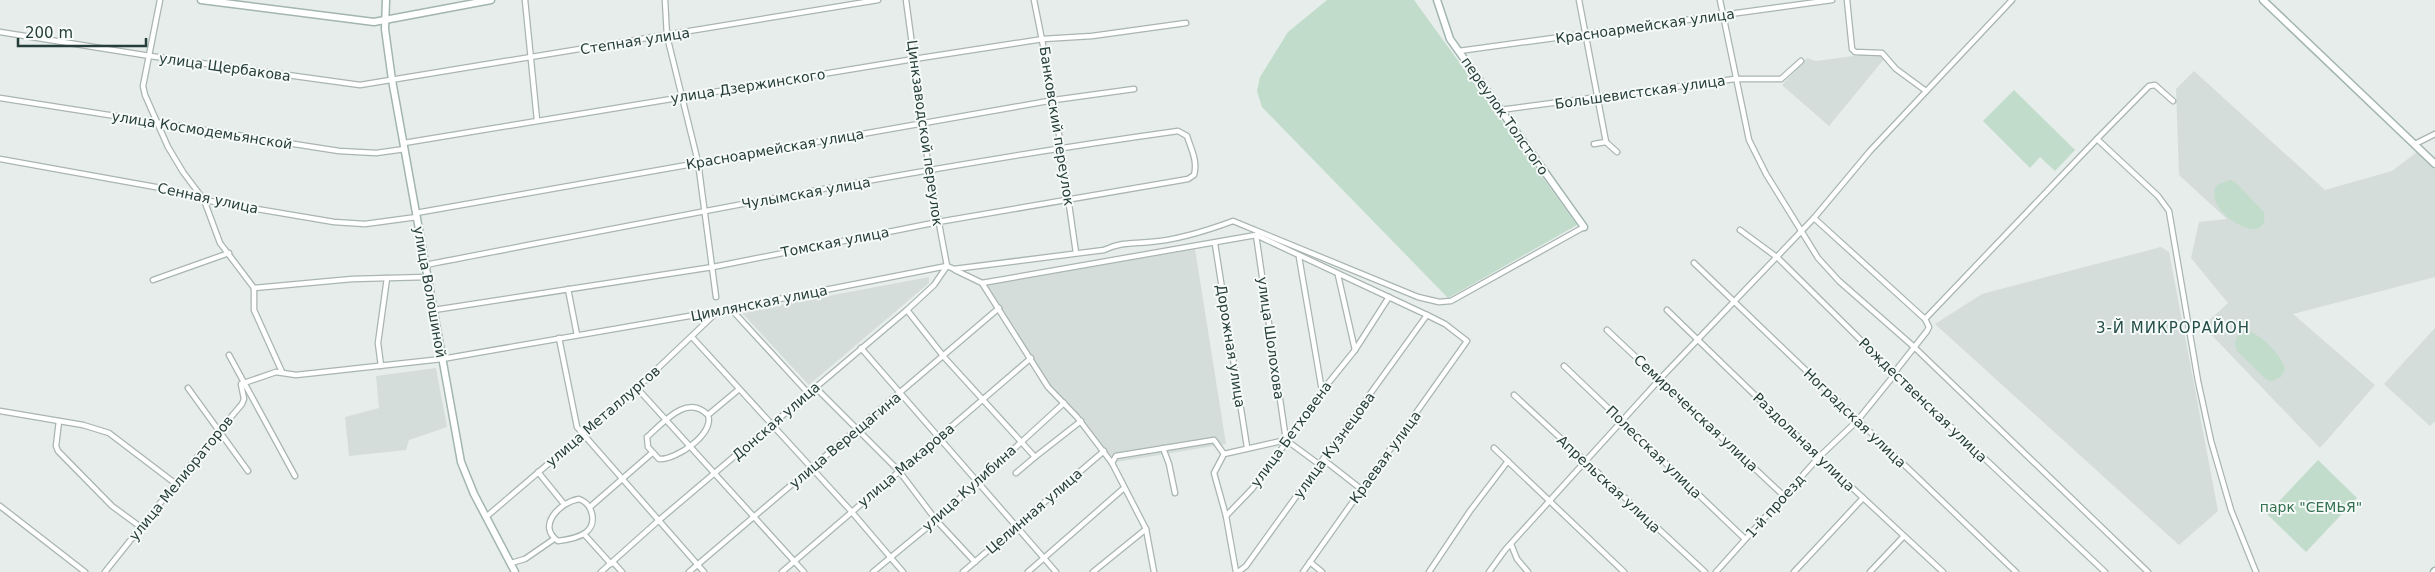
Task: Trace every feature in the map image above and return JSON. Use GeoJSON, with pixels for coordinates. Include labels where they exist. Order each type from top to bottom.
{"type":"FeatureCollection","features":[{"type":"Feature","properties":{"kind":"street"},"geometry":{"type":"LineString","coordinates":[[160,0],[143,86],[168,147],[183,172],[204,200],[217,237],[254,288],[254,310],[282,372]]}},
{"type":"Feature","properties":{"kind":"street"},"geometry":{"type":"LineString","coordinates":[[201,0],[351,20],[385,20],[491,0]]}},
{"type":"Feature","properties":{"kind":"street","name":"улица Волошиной"},"geometry":{"type":"LineString","coordinates":[[386,0],[385,20],[392,80],[461,462],[470,486],[515,572]]}},
{"type":"Feature","properties":{"kind":"street"},"geometry":{"type":"LineString","coordinates":[[525,0],[537,120]]}},
{"type":"Feature","properties":{"kind":"street"},"geometry":{"type":"LineString","coordinates":[[666,0],[667,36],[698,162],[716,297]]}},
{"type":"Feature","properties":{"kind":"street","name":"Степная улица"},"geometry":{"type":"LineString","coordinates":[[392,80],[878,0]]}},
{"type":"Feature","properties":{"kind":"street","name":"Цинкзаводской переулок"},"geometry":{"type":"LineString","coordinates":[[906,0],[929,170],[946,266]]}},
{"type":"Feature","properties":{"kind":"street","name":"Банковский переулок"},"geometry":{"type":"LineString","coordinates":[[1034,0],[1054,100],[1076,253]]}},
{"type":"Feature","properties":{"kind":"street","name":"переулок Толстого"},"geometry":{"type":"LineString","coordinates":[[1437,0],[1450,39],[1584,227]]}},
{"type":"Feature","properties":{"kind":"street"},"geometry":{"type":"LineString","coordinates":[[1579,0],[1606,142],[1617,152]]}},
{"type":"Feature","properties":{"kind":"street"},"geometry":{"type":"LineString","coordinates":[[1720,0],[1749,140],[1766,174],[1825,267],[1913,346],[2148,572]]}},
{"type":"Feature","properties":{"kind":"street","name":"Красноармейская улица"},"geometry":{"type":"LineString","coordinates":[[1459,51],[1832,0]]}},
{"type":"Feature","properties":{"kind":"street"},"geometry":{"type":"LineString","coordinates":[[1847,0],[1852,49],[1855,52],[1882,53],[1896,69],[1926,91]]}},
{"type":"Feature","properties":{"kind":"street"},"geometry":{"type":"LineString","coordinates":[[2004,0],[2008,4]]}},
{"type":"Feature","properties":{"kind":"street"},"geometry":{"type":"LineString","coordinates":[[1489,572],[1511,544],[1584,462],[1659,380],[1778,258],[1848,176],[2012,0]]}},
{"type":"Feature","properties":{"kind":"street"},"geometry":{"type":"LineString","coordinates":[[2263,0],[2435,164]]}},
{"type":"Feature","properties":{"kind":"street","name":"улица Дзержинского"},"geometry":{"type":"LineString","coordinates":[[404,146],[537,120],[914,59],[1043,39],[1092,36],[1186,23]]}},
{"type":"Feature","properties":{"kind":"street","name":"улица Щербакова"},"geometry":{"type":"LineString","coordinates":[[0,32],[360,86],[392,80]]}},
{"type":"Feature","properties":{"kind":"street","name":"Большевистская улица"},"geometry":{"type":"LineString","coordinates":[[1500,110],[1597,99],[1735,79],[1781,79],[1802,61]]}},
{"type":"Feature","properties":{"kind":"street"},"geometry":{"type":"LineString","coordinates":[[1814,218],[1925,319],[2149,86],[2155,85],[2173,101]]}},
{"type":"Feature","properties":{"kind":"street","name":"Красноармейская улица"},"geometry":{"type":"LineString","coordinates":[[416,215],[698,162],[1054,100],[1134,89]]}},
{"type":"Feature","properties":{"kind":"street","name":"улица Космодемьянской"},"geometry":{"type":"LineString","coordinates":[[0,98],[339,151],[376,153],[404,146]]}},
{"type":"Feature","properties":{"kind":"street","name":"Чулымская улица"},"geometry":{"type":"LineString","coordinates":[[425,265],[706,211],[1061,147],[1178,131],[1187,136]]}},
{"type":"Feature","properties":{"kind":"street"},"geometry":{"type":"LineString","coordinates":[[2415,144],[2435,134]]}},
{"type":"Feature","properties":{"kind":"street","name":"Томская улица"},"geometry":{"type":"LineString","coordinates":[[434,310],[713,267],[938,222],[1188,179],[1194,175],[1196,168],[1187,136]]}},
{"type":"Feature","properties":{"kind":"street"},"geometry":{"type":"LineString","coordinates":[[2097,140],[2158,196],[2169,212],[2196,373],[2211,441],[2237,527],[2256,572]]}},
{"type":"Feature","properties":{"kind":"street"},"geometry":{"type":"LineString","coordinates":[[1594,144],[1606,142]]}},
{"type":"Feature","properties":{"kind":"street","name":"Сенная улица"},"geometry":{"type":"LineString","coordinates":[[0,159],[172,190],[204,200],[350,224],[378,223],[416,215]]}},
{"type":"Feature","properties":{"kind":"street"},"geometry":{"type":"LineString","coordinates":[[954,269],[1104,250],[1119,243],[1151,242],[1202,233],[1233,221],[1418,298],[1439,302],[1461,297],[1584,227]]}},
{"type":"Feature","properties":{"kind":"street","name":"Рождественская улица"},"geometry":{"type":"LineString","coordinates":[[1740,230],[1778,258],[1894,373],[2105,572]]}},
{"type":"Feature","properties":{"kind":"street"},"geometry":{"type":"LineString","coordinates":[[982,284],[1256,236],[1427,315]]}},
{"type":"Feature","properties":{"kind":"street","name":"улица Шолохова"},"geometry":{"type":"LineString","coordinates":[[1256,236],[1286,440]]}},
{"type":"Feature","properties":{"kind":"street","name":"Дорожная улица"},"geometry":{"type":"LineString","coordinates":[[1215,244],[1247,447]]}},
{"type":"Feature","properties":{"kind":"street"},"geometry":{"type":"LineString","coordinates":[[153,280],[229,253]]}},
{"type":"Feature","properties":{"kind":"street"},"geometry":{"type":"LineString","coordinates":[[1298,257],[1322,391]]}},
{"type":"Feature","properties":{"kind":"street","name":"Ноградская улица"},"geometry":{"type":"LineString","coordinates":[[1694,263],[2016,572]]}},
{"type":"Feature","properties":{"kind":"street"},"geometry":{"type":"LineString","coordinates":[[946,266],[982,284],[1048,387],[1081,421],[1104,451],[1146,529],[1154,572]]}},
{"type":"Feature","properties":{"kind":"street","name":"Цимлянская улица"},"geometry":{"type":"LineString","coordinates":[[244,382],[282,372],[296,375],[442,359],[731,309],[946,266]]}},
{"type":"Feature","properties":{"kind":"street","name":"Донская улица"},"geometry":{"type":"LineString","coordinates":[[601,572],[658,520],[907,310],[934,285],[946,266]]}},
{"type":"Feature","properties":{"kind":"street"},"geometry":{"type":"LineString","coordinates":[[1338,275],[1355,350]]}},
{"type":"Feature","properties":{"kind":"street"},"geometry":{"type":"LineString","coordinates":[[254,288],[287,284],[427,277]]}},
{"type":"Feature","properties":{"kind":"street"},"geometry":{"type":"LineString","coordinates":[[381,366],[378,343],[387,278]]}},
{"type":"Feature","properties":{"kind":"street"},"geometry":{"type":"LineString","coordinates":[[568,289],[577,335]]}},
{"type":"Feature","properties":{"kind":"street","name":"улица Бетховена"},"geometry":{"type":"LineString","coordinates":[[1226,516],[1252,489],[1322,391],[1355,350],[1389,297]]}},
{"type":"Feature","properties":{"kind":"street","name":"улица Верещагина"},"geometry":{"type":"LineString","coordinates":[[690,572],[944,357],[999,308]]}},
{"type":"Feature","properties":{"kind":"street"},"geometry":{"type":"LineString","coordinates":[[731,309],[809,394]]}},
{"type":"Feature","properties":{"kind":"street"},"geometry":{"type":"LineString","coordinates":[[907,310],[944,357],[1035,457]]}},
{"type":"Feature","properties":{"kind":"street","name":"Раздольная улица"},"geometry":{"type":"LineString","coordinates":[[1667,310],[1819,458],[1943,572]]}},
{"type":"Feature","properties":{"kind":"street","name":"улица Металлургов"},"geometry":{"type":"LineString","coordinates":[[486,517],[636,388],[718,311]]}},
{"type":"Feature","properties":{"kind":"street","name":"Краевая улица"},"geometry":{"type":"LineString","coordinates":[[1303,572],[1467,341],[1445,324],[1427,315]]}},
{"type":"Feature","properties":{"kind":"street","name":"улица Кузнецова"},"geometry":{"type":"LineString","coordinates":[[1237,572],[1246,566],[1427,315]]}},
{"type":"Feature","properties":{"kind":"street","name":"1-й проезд"},"geometry":{"type":"LineString","coordinates":[[1716,572],[1819,458],[1857,421],[1928,328],[1925,319]]}},
{"type":"Feature","properties":{"kind":"street","name":"Семиреченская улица"},"geometry":{"type":"LineString","coordinates":[[1607,330],[1784,496]]}},
{"type":"Feature","properties":{"kind":"street"},"geometry":{"type":"LineString","coordinates":[[692,337],[738,390],[851,511],[903,572]]}},
{"type":"Feature","properties":{"kind":"street"},"geometry":{"type":"LineString","coordinates":[[559,338],[577,427],[704,572]]}},
{"type":"Feature","properties":{"kind":"street"},"geometry":{"type":"LineString","coordinates":[[861,348],[1056,572]]}},
{"type":"Feature","properties":{"kind":"street"},"geometry":{"type":"LineString","coordinates":[[229,355],[295,476]]}},
{"type":"Feature","properties":{"kind":"street","name":"улица Макарова"},"geometry":{"type":"LineString","coordinates":[[782,572],[1030,358]]}},
{"type":"Feature","properties":{"kind":"street","name":"Полесская улица"},"geometry":{"type":"LineString","coordinates":[[1564,366],[1745,539]]}},
{"type":"Feature","properties":{"kind":"street","name":"улица Мелиораторов"},"geometry":{"type":"LineString","coordinates":[[105,572],[243,402],[241,386],[244,382]]}},
{"type":"Feature","properties":{"kind":"street"},"geometry":{"type":"LineString","coordinates":[[815,387],[898,470],[936,520],[975,562]]}},
{"type":"Feature","properties":{"kind":"street"},"geometry":{"type":"LineString","coordinates":[[188,388],[248,471]]}},
{"type":"Feature","properties":{"kind":"street"},"geometry":{"type":"LineString","coordinates":[[636,388],[716,473],[804,572]]}},
{"type":"Feature","properties":{"kind":"street"},"geometry":{"type":"LineString","coordinates":[[708,415],[738,390]]}},
{"type":"Feature","properties":{"kind":"street","name":"Апрельская улица"},"geometry":{"type":"LineString","coordinates":[[1514,395],[1584,462],[1705,572]]}},
{"type":"Feature","properties":{"kind":"street","name":"улица Кулибина"},"geometry":{"type":"LineString","coordinates":[[873,572],[936,520],[1064,403]]}},
{"type":"Feature","properties":{"kind":"street"},"geometry":{"type":"LineString","coordinates":[[683,407],[696,407],[708,415],[710,420],[708,428],[680,455],[659,459],[648,447],[647,437],[667,421],[683,407]]}},
{"type":"Feature","properties":{"kind":"street"},"geometry":{"type":"LineString","coordinates":[[0,411],[59,421],[109,433],[176,484]]}},
{"type":"Feature","properties":{"kind":"street"},"geometry":{"type":"LineString","coordinates":[[59,421],[56,446],[58,451],[112,506],[142,528]]}},
{"type":"Feature","properties":{"kind":"street"},"geometry":{"type":"LineString","coordinates":[[1016,473],[1081,421]]}},
{"type":"Feature","properties":{"kind":"street"},"geometry":{"type":"LineString","coordinates":[[1112,463],[1116,456],[1214,440],[1224,454]]}},
{"type":"Feature","properties":{"kind":"street"},"geometry":{"type":"LineString","coordinates":[[1237,572],[1226,516],[1214,473],[1224,454],[1247,447],[1286,440],[1320,465]]}},
{"type":"Feature","properties":{"kind":"street"},"geometry":{"type":"LineString","coordinates":[[1163,448],[1169,464],[1175,493]]}},
{"type":"Feature","properties":{"kind":"street"},"geometry":{"type":"LineString","coordinates":[[1494,448],[1624,572]]}},
{"type":"Feature","properties":{"kind":"street","name":"Целинная улица"},"geometry":{"type":"LineString","coordinates":[[964,572],[1104,451]]}},
{"type":"Feature","properties":{"kind":"street"},"geometry":{"type":"LineString","coordinates":[[590,507],[621,478],[652,453]]}},
{"type":"Feature","properties":{"kind":"street"},"geometry":{"type":"LineString","coordinates":[[1324,460],[1361,489]]}},
{"type":"Feature","properties":{"kind":"street"},"geometry":{"type":"LineString","coordinates":[[1429,572],[1470,511],[1508,461]]}},
{"type":"Feature","properties":{"kind":"street"},"geometry":{"type":"LineString","coordinates":[[538,472],[564,504]]}},
{"type":"Feature","properties":{"kind":"street"},"geometry":{"type":"LineString","coordinates":[[1028,572],[1124,488]]}},
{"type":"Feature","properties":{"kind":"street"},"geometry":{"type":"LineString","coordinates":[[1794,572],[1863,498]]}},
{"type":"Feature","properties":{"kind":"street"},"geometry":{"type":"LineString","coordinates":[[579,499],[590,507],[592,522],[590,528],[584,534],[565,541],[554,539],[548,522],[564,504],[579,499]]}},
{"type":"Feature","properties":{"kind":"street"},"geometry":{"type":"LineString","coordinates":[[0,506],[85,572]]}},
{"type":"Feature","properties":{"kind":"street"},"geometry":{"type":"LineString","coordinates":[[1094,572],[1146,529]]}},
{"type":"Feature","properties":{"kind":"street"},"geometry":{"type":"LineString","coordinates":[[584,534],[622,572]]}},
{"type":"Feature","properties":{"kind":"street"},"geometry":{"type":"LineString","coordinates":[[1870,572],[1904,536]]}},
{"type":"Feature","properties":{"kind":"street"},"geometry":{"type":"LineString","coordinates":[[511,563],[526,559],[554,539]]}},
{"type":"Feature","properties":{"kind":"street"},"geometry":{"type":"LineString","coordinates":[[1511,544],[1516,559],[1528,572]]}},
{"type":"Feature","properties":{"kind":"street"},"geometry":{"type":"LineString","coordinates":[[1310,562],[1322,572]]}},
{"type":"Feature","properties":{"kind":"shaded area"},"geometry":{"type":"Polygon","coordinates":[[[1861,55],[1880,55],[1884,59],[1829,126],[1782,85],[1807,58],[1816,61],[1861,55]]]}},
{"type":"Feature","properties":{"kind":"shaded area"},"geometry":{"type":"Polygon","coordinates":[[[2194,71],[2325,190],[2392,171],[2417,152],[2435,170],[2435,277],[2293,314],[2375,385],[2320,448],[2203,326],[2228,303],[2191,258],[2199,222],[2227,219],[2179,175],[2176,89],[2194,71]]]}},
{"type":"Feature","properties":{"kind":"shaded area"},"geometry":{"type":"Polygon","coordinates":[[[2161,247],[2169,252],[2218,511],[2179,545],[1935,324],[1982,294],[2161,247]]]}},
{"type":"Feature","properties":{"kind":"shaded area"},"geometry":{"type":"Polygon","coordinates":[[[1195,249],[1226,444],[1116,462],[1070,407],[1050,387],[987,285],[1195,249]]]}},
{"type":"Feature","properties":{"kind":"shaded area"},"geometry":{"type":"Polygon","coordinates":[[[929,277],[929,283],[809,385],[743,314],[744,312],[929,277]]]}},
{"type":"Feature","properties":{"kind":"shaded area"},"geometry":{"type":"Polygon","coordinates":[[[2435,328],[2435,421],[2430,426],[2384,384],[2435,328]]]}},
{"type":"Feature","properties":{"kind":"shaded area"},"geometry":{"type":"Polygon","coordinates":[[[436,368],[447,427],[409,440],[406,450],[349,456],[345,417],[379,408],[376,376],[436,368]]]}},
{"type":"Feature","properties":{"kind":"green space"},"geometry":{"type":"Polygon","coordinates":[[[1327,0],[1414,0],[1577,225],[1448,298],[1262,107],[1257,91],[1260,77],[1288,32],[1327,0]]]}},
{"type":"Feature","properties":{"kind":"green space"},"geometry":{"type":"Polygon","coordinates":[[[2014,90],[2075,150],[2055,171],[2040,157],[2030,168],[1983,121],[2014,90]]]}},
{"type":"Feature","properties":{"kind":"green space"},"geometry":{"type":"Polygon","coordinates":[[[2230,180],[2236,183],[2264,212],[2263,224],[2257,229],[2247,228],[2236,223],[2218,206],[2214,195],[2217,185],[2230,180]]]}},
{"type":"Feature","properties":{"kind":"green space"},"geometry":{"type":"Polygon","coordinates":[[[2247,331],[2264,340],[2280,358],[2285,369],[2281,377],[2272,381],[2267,380],[2238,352],[2235,345],[2236,338],[2247,331]]]}},
{"type":"Feature","properties":{"kind":"green space","name":"парк \"СЕМЬЯ\""},"geometry":{"type":"Polygon","coordinates":[[[2318,460],[2357,498],[2306,552],[2267,514],[2318,460]]]}},
{"type":"Feature","properties":{"kind":"district","name":"3-Й МИКРОРАЙОН"},"geometry":{"type":"Point","coordinates":[2173,328]}}]}
